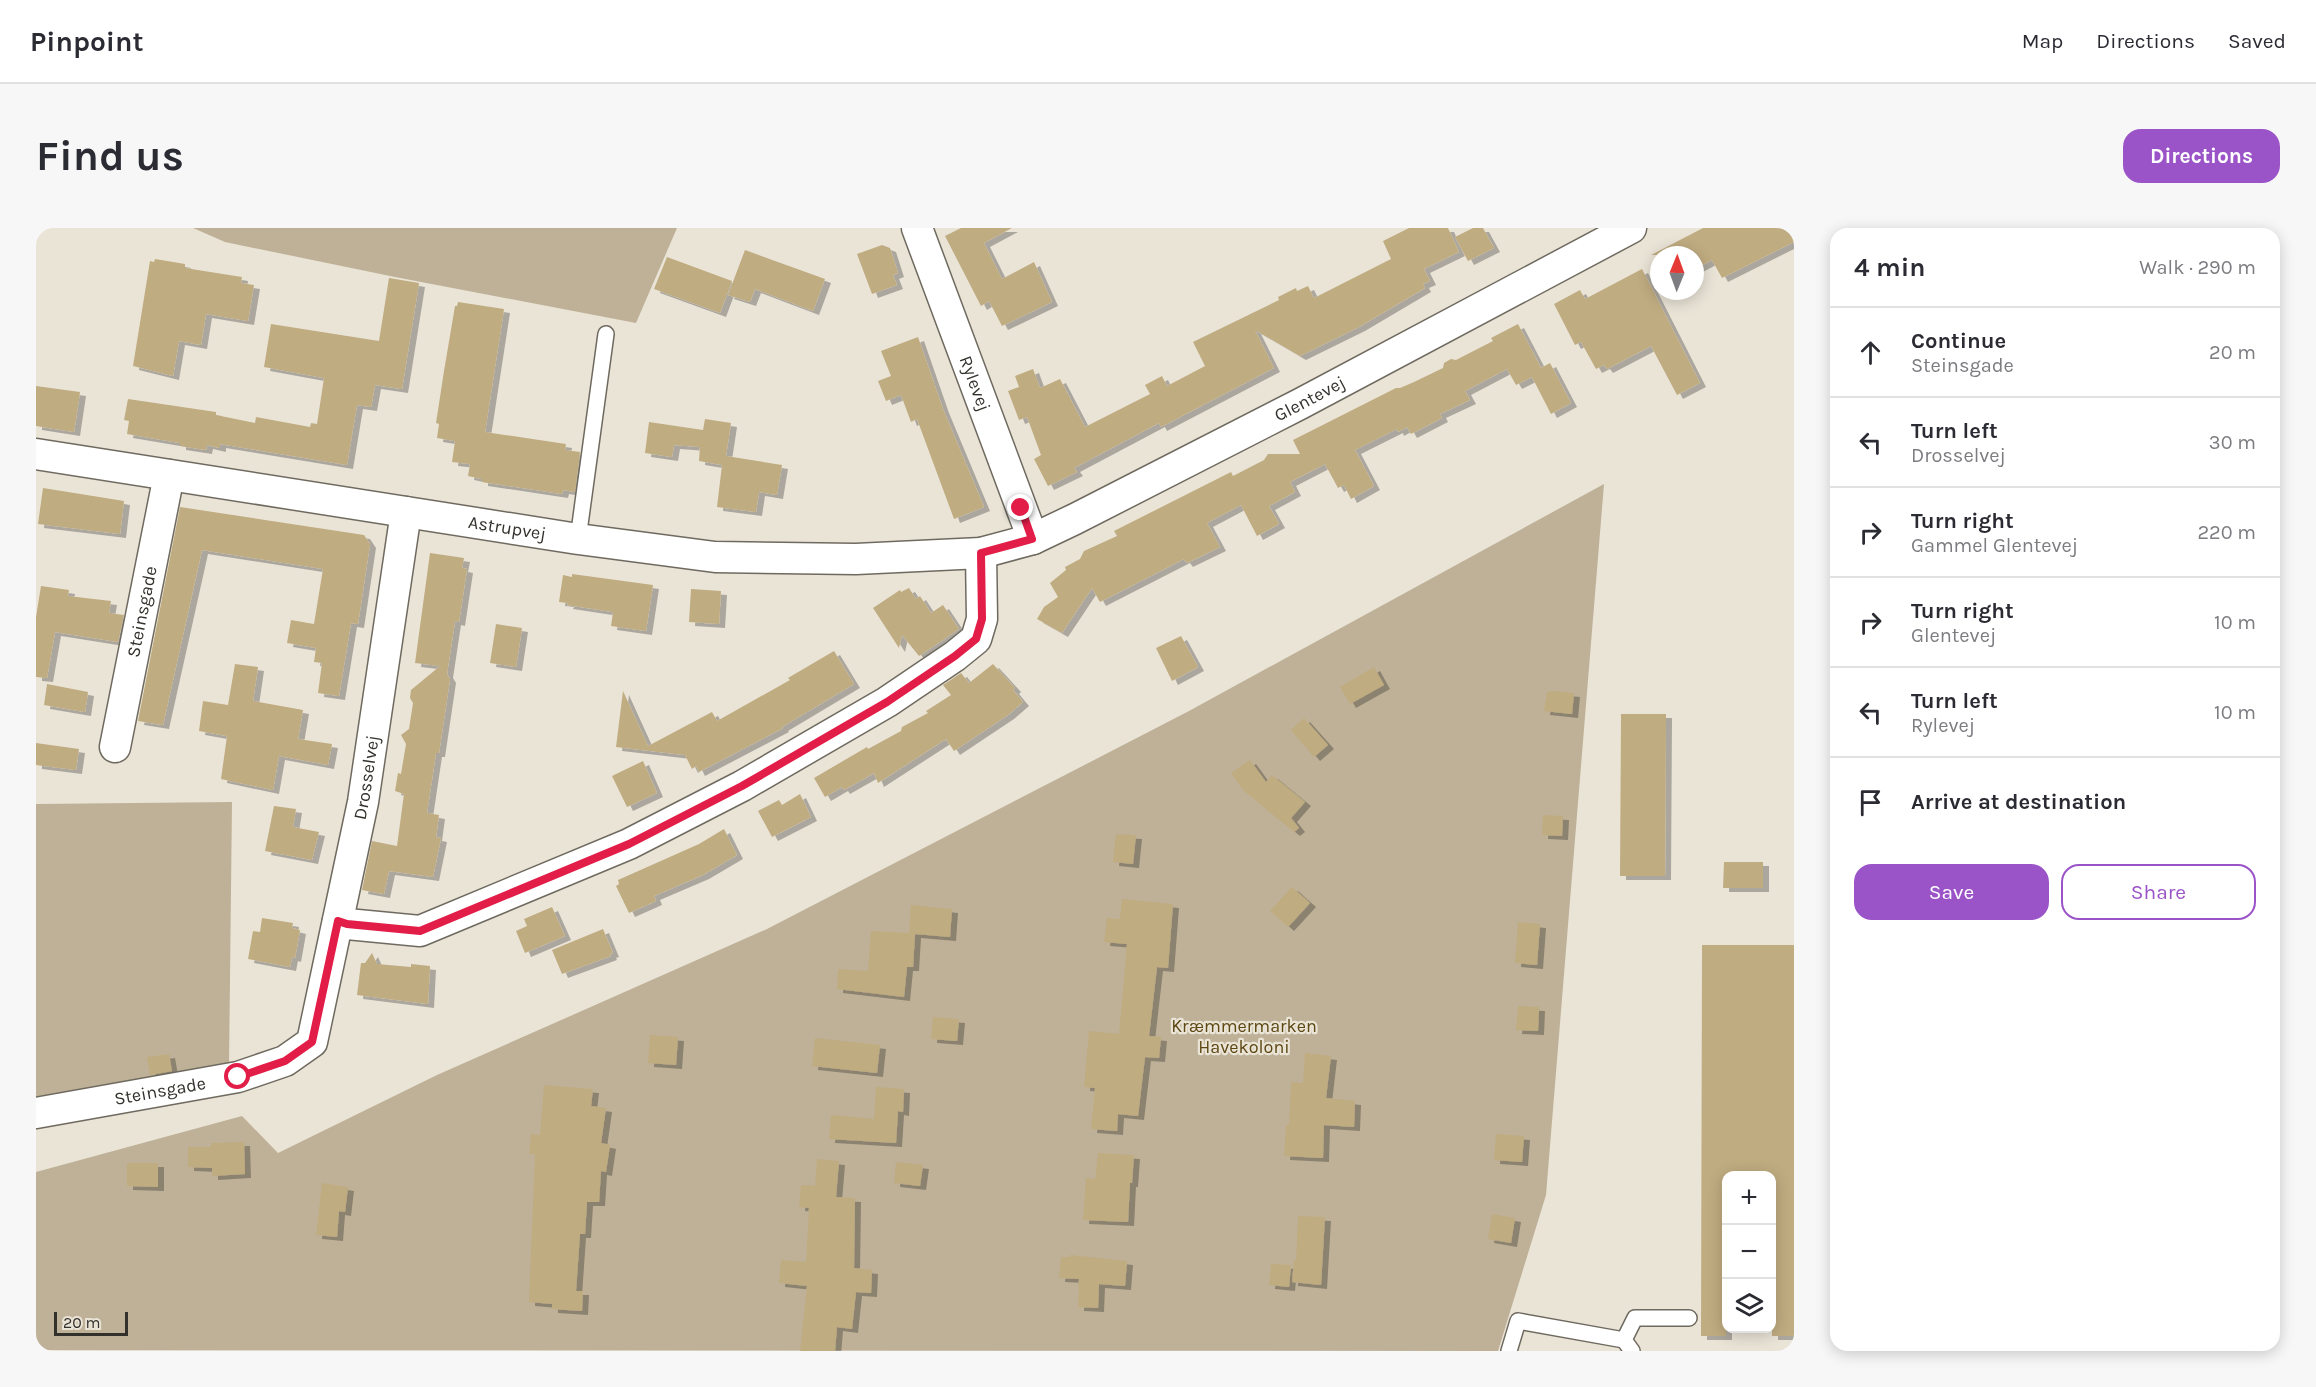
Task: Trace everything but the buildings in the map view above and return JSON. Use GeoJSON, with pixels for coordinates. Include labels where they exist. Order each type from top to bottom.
{"type":"FeatureCollection","features":[{"type":"Feature","properties":{"kind":"street","name":"Rylevej"},"geometry":{"type":"LineString","coordinates":[[917,228],[1032,539]]}},
{"type":"Feature","properties":{"kind":"street","name":"Glentevej"},"geometry":{"type":"LineString","coordinates":[[981,553],[1032,539],[1290,409],[1631,228]]}},
{"type":"Feature","properties":{"kind":"street","name":"Astrupvej"},"geometry":{"type":"LineString","coordinates":[[36,454],[578,539],[715,557],[856,559],[981,553]]}},
{"type":"Feature","properties":{"kind":"street","name":"Steinsgade"},"geometry":{"type":"LineString","coordinates":[[115,747],[168,475]]}},
{"type":"Feature","properties":{"kind":"street","name":"Drosselvej"},"geometry":{"type":"LineString","coordinates":[[312,1042],[363,802],[406,512]]}},
{"type":"Feature","properties":{"kind":"street"},"geometry":{"type":"LineString","coordinates":[[338,921],[347,924],[420,931],[629,844],[742,786],[887,702],[976,639],[982,619],[981,553]]}},
{"type":"Feature","properties":{"kind":"street","name":"Steinsgade"},"geometry":{"type":"LineString","coordinates":[[36,1113],[238,1077],[285,1061],[312,1042]]}},
{"type":"Feature","properties":{"kind":"lane"},"geometry":{"type":"LineString","coordinates":[[578,539],[606,334]]}},
{"type":"Feature","properties":{"kind":"lane"},"geometry":{"type":"LineString","coordinates":[[1509,1351],[1518,1321],[1628,1345],[1635,1318],[1689,1318]]}},
{"type":"Feature","properties":{"kind":"green space"},"geometry":{"type":"Polygon","coordinates":[[[193,228],[677,228],[636,323],[225,242],[193,228]]]}},
{"type":"Feature","properties":{"kind":"green space","name":"Kræmmermarken Havekoloni"},"geometry":{"type":"Polygon","coordinates":[[[1604,484],[1546,1195],[1498,1351],[36,1350],[36,1172],[242,1116],[278,1153],[437,1075],[767,929],[1189,711],[1604,484]]]}},
{"type":"Feature","properties":{"kind":"green space"},"geometry":{"type":"Polygon","coordinates":[[[232,802],[229,1067],[36,1101],[36,804],[232,802]]]}},
{"type":"Feature","properties":{"kind":"route"},"geometry":{"type":"LineString","coordinates":[[238,1077],[285,1061],[312,1042],[338,921],[347,924],[420,931],[629,844],[742,786],[887,702],[955,656],[976,639],[982,619],[981,553],[1032,539],[1021,508]]}}]}
